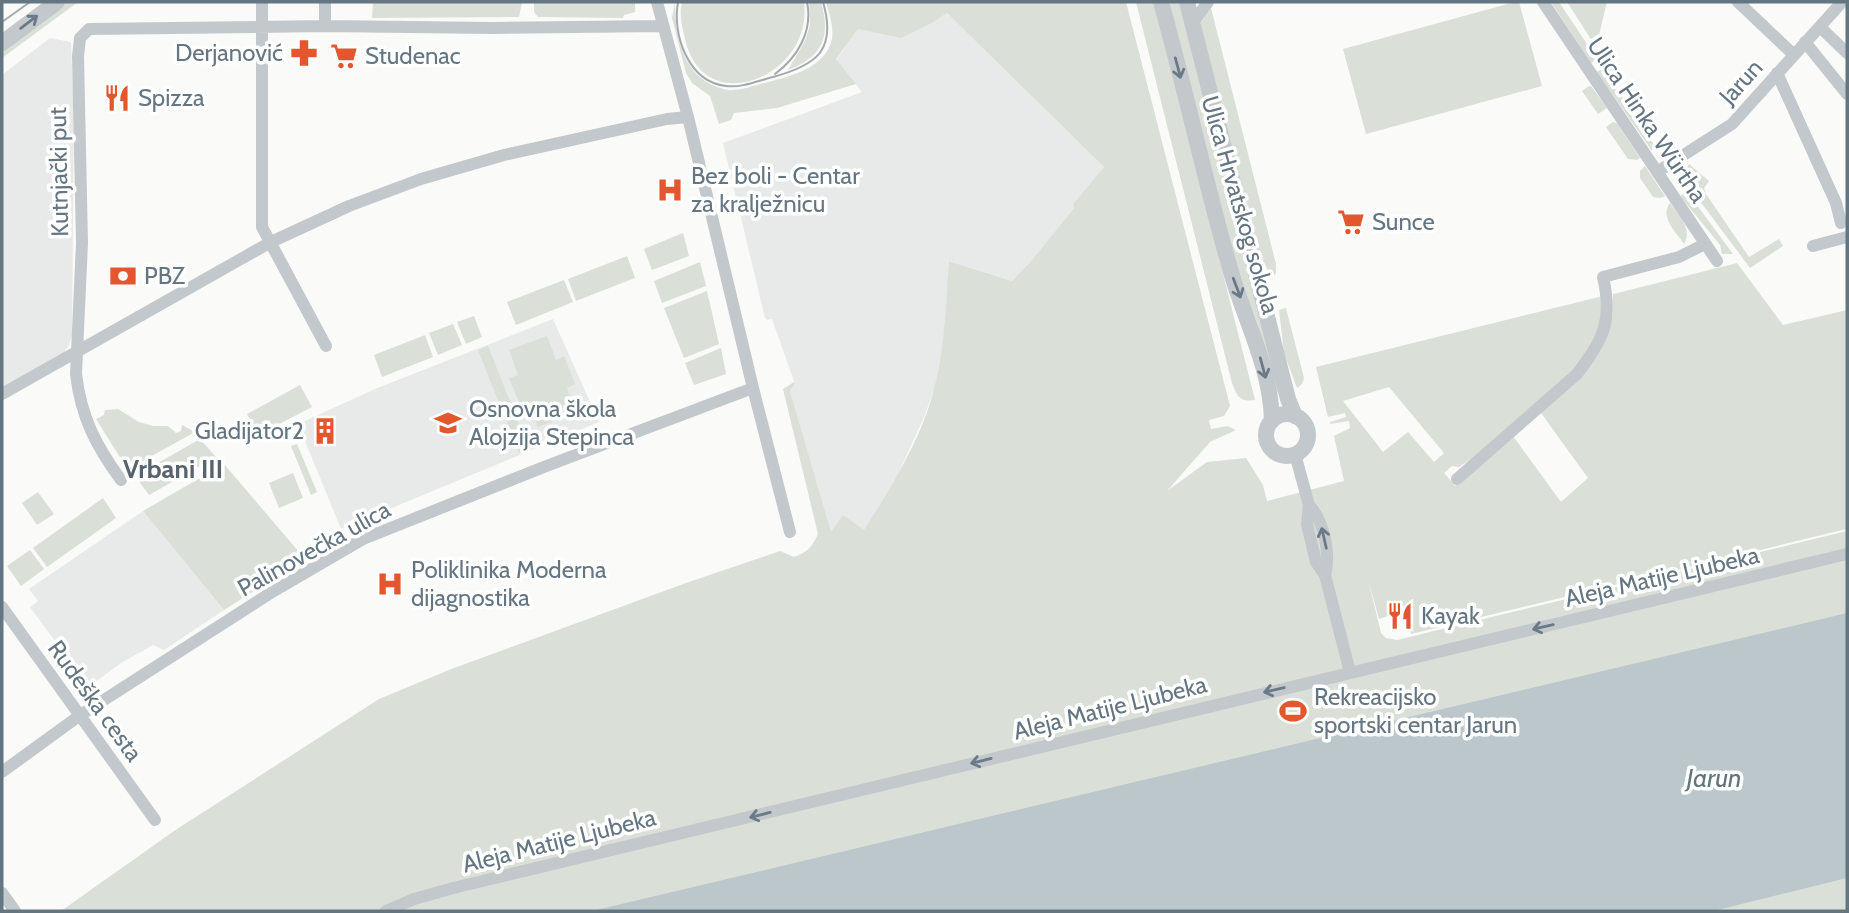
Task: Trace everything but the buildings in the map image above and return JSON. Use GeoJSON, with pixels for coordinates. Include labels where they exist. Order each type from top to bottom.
{"type":"FeatureCollection","features":[{"type":"Feature","properties":{"kind":"street"},"geometry":{"type":"LineString","coordinates":[[2,43],[57,2]]}},
{"type":"Feature","properties":{"kind":"street"},"geometry":{"type":"LineString","coordinates":[[262,2],[262,227],[326,346]]}},
{"type":"Feature","properties":{"kind":"street"},"geometry":{"type":"LineString","coordinates":[[325,2],[325,26]]}},
{"type":"Feature","properties":{"kind":"street"},"geometry":{"type":"LineString","coordinates":[[657,2],[790,532]]}},
{"type":"Feature","properties":{"kind":"street","name":"Ulica Hrvatskog sokola"},"geometry":{"type":"LineString","coordinates":[[1161,2],[1231,271],[1253,330],[1269,391],[1272,421]]}},
{"type":"Feature","properties":{"kind":"street","name":"Ulica Hrvatskog sokola"},"geometry":{"type":"LineString","coordinates":[[1186,2],[1288,399],[1295,416]]}},
{"type":"Feature","properties":{"kind":"street"},"geometry":{"type":"LineString","coordinates":[[1192,24],[1208,2]]}},
{"type":"Feature","properties":{"kind":"street","name":"Ulica Hinka Würtha"},"geometry":{"type":"LineString","coordinates":[[1543,2],[1717,261]]}},
{"type":"Feature","properties":{"kind":"street"},"geometry":{"type":"LineString","coordinates":[[1738,2],[1794,55]]}},
{"type":"Feature","properties":{"kind":"street","name":"Jarun"},"geometry":{"type":"LineString","coordinates":[[1657,173],[1732,124],[1842,2]]}},
{"type":"Feature","properties":{"kind":"street","name":"Kutnjački put"},"geometry":{"type":"LineString","coordinates":[[121,480],[98,449],[78,393],[76,352],[82,243],[78,56],[80,38],[89,29],[662,26]]}},
{"type":"Feature","properties":{"kind":"street"},"geometry":{"type":"LineString","coordinates":[[1819,27],[1847,53]]}},
{"type":"Feature","properties":{"kind":"street"},"geometry":{"type":"LineString","coordinates":[[1805,42],[1847,94]]}},
{"type":"Feature","properties":{"kind":"street"},"geometry":{"type":"LineString","coordinates":[[1777,73],[1836,203],[1841,223]]}},
{"type":"Feature","properties":{"kind":"street"},"geometry":{"type":"LineString","coordinates":[[2,394],[271,242],[349,206],[421,179],[503,155],[667,119],[688,117]]}},
{"type":"Feature","properties":{"kind":"street"},"geometry":{"type":"LineString","coordinates":[[1813,246],[1847,237]]}},
{"type":"Feature","properties":{"kind":"street"},"geometry":{"type":"LineString","coordinates":[[1457,479],[1577,374],[1589,359],[1607,324],[1608,297],[1603,277],[1679,257],[1706,244]]}},
{"type":"Feature","properties":{"kind":"street","name":"Palinovečka ulica"},"geometry":{"type":"LineString","coordinates":[[2,772],[79,716],[272,592],[363,539],[753,388]]}},
{"type":"Feature","properties":{"kind":"street"},"geometry":{"type":"LineString","coordinates":[[1283,415],[1295,416],[1304,424],[1307,435],[1304,446],[1295,454],[1283,455],[1272,450],[1266,431],[1272,421],[1283,415]]}},
{"type":"Feature","properties":{"kind":"street"},"geometry":{"type":"LineString","coordinates":[[1295,454],[1309,505],[1309,533],[1316,562],[1325,575],[1350,672]]}},
{"type":"Feature","properties":{"kind":"street","name":"Aleja Matije Ljubeka"},"geometry":{"type":"LineString","coordinates":[[386,911],[457,887],[1847,554]]}},
{"type":"Feature","properties":{"kind":"street","name":"Rudeška cesta"},"geometry":{"type":"LineString","coordinates":[[2,607],[155,820]]}},
{"type":"Feature","properties":{"kind":"street"},"geometry":{"type":"LineString","coordinates":[[2,892],[15,911]]}},
{"type":"Feature","properties":{"kind":"shaded area"},"geometry":{"type":"Polygon","coordinates":[[[67,2],[78,2],[2,58],[2,52],[67,2]]]}},
{"type":"Feature","properties":{"kind":"shaded area"},"geometry":{"type":"Polygon","coordinates":[[[373,2],[522,2],[519,17],[372,18],[373,2]]]}},
{"type":"Feature","properties":{"kind":"shaded area"},"geometry":{"type":"Polygon","coordinates":[[[534,2],[635,2],[635,12],[624,15],[623,18],[538,17],[534,12],[534,2]]]}},
{"type":"Feature","properties":{"kind":"shaded area"},"geometry":{"type":"Polygon","coordinates":[[[675,2],[679,40],[688,63],[705,81],[730,90],[798,73],[823,57],[832,39],[826,2],[1126,2],[1230,406],[1224,416],[1209,420],[1211,429],[1227,426],[1236,430],[1210,442],[1167,491],[1207,462],[1246,458],[1263,485],[1267,501],[1344,481],[1334,436],[1350,428],[1349,421],[1330,424],[1346,417],[1345,413],[1328,417],[1316,367],[1603,296],[1601,325],[1578,365],[1610,325],[1613,294],[1737,263],[1783,325],[1847,310],[1847,529],[1411,634],[1404,606],[1393,609],[1393,614],[1379,619],[1368,579],[1381,633],[1386,638],[1397,640],[1847,531],[1847,911],[61,911],[174,831],[379,699],[454,668],[686,583],[780,551],[794,557],[806,551],[818,534],[783,389],[794,382],[790,391],[831,532],[843,515],[864,530],[906,460],[930,404],[941,354],[949,261],[1012,281],[1074,208],[1073,204],[1104,167],[947,13],[901,38],[858,29],[836,59],[856,84],[777,108],[734,113],[731,120],[719,124],[710,96],[692,83],[686,73],[672,18],[675,2]],[[1578,366],[1471,459],[1459,467],[1452,466],[1444,473],[1455,486],[1513,436],[1561,502],[1588,478],[1541,413],[1578,366]],[[1389,387],[1343,401],[1383,452],[1408,432],[1434,462],[1444,453],[1389,387]]]}},
{"type":"Feature","properties":{"kind":"shaded area"},"geometry":{"type":"Polygon","coordinates":[[[682,2],[804,2],[803,28],[792,51],[776,68],[755,79],[734,83],[713,79],[696,64],[685,39],[681,16],[682,2]]]}},
{"type":"Feature","properties":{"kind":"shaded area"},"geometry":{"type":"Polygon","coordinates":[[[809,2],[821,2],[824,35],[816,52],[809,59],[788,70],[805,41],[810,25],[809,2]]]}},
{"type":"Feature","properties":{"kind":"shaded area"},"geometry":{"type":"Polygon","coordinates":[[[1136,2],[1154,2],[1255,400],[1240,398],[1232,383],[1136,2]]]}},
{"type":"Feature","properties":{"kind":"shaded area"},"geometry":{"type":"Polygon","coordinates":[[[1169,2],[1180,2],[1279,392],[1275,393],[1257,322],[1240,281],[1169,2]]]}},
{"type":"Feature","properties":{"kind":"shaded area"},"geometry":{"type":"Polygon","coordinates":[[[1519,2],[1542,86],[1366,134],[1343,49],[1519,2]]]}},
{"type":"Feature","properties":{"kind":"shaded area"},"geometry":{"type":"Polygon","coordinates":[[[1551,2],[1559,2],[1597,59],[1591,63],[1551,2]]]}},
{"type":"Feature","properties":{"kind":"shaded area"},"geometry":{"type":"Polygon","coordinates":[[[1567,2],[1607,2],[1596,47],[1567,2]]]}},
{"type":"Feature","properties":{"kind":"shaded area"},"geometry":{"type":"Polygon","coordinates":[[[1211,8],[1276,264],[1276,273],[1272,279],[1257,248],[1201,27],[1201,22],[1211,8]]]}},
{"type":"Feature","properties":{"kind":"shaded area"},"geometry":{"type":"Polygon","coordinates":[[[947,13],[1104,167],[1073,204],[1074,208],[1012,281],[950,261],[943,342],[935,387],[924,417],[898,474],[864,531],[831,533],[790,391],[795,384],[772,319],[765,318],[723,143],[862,92],[836,60],[858,29],[901,37],[947,13]]]}},
{"type":"Feature","properties":{"kind":"shaded area"},"geometry":{"type":"Polygon","coordinates":[[[50,38],[71,42],[74,118],[72,336],[63,354],[2,390],[2,75],[50,38]]]}},
{"type":"Feature","properties":{"kind":"shaded area"},"geometry":{"type":"Polygon","coordinates":[[[1603,68],[1653,143],[1652,151],[1597,72],[1603,68]]]}},
{"type":"Feature","properties":{"kind":"shaded area"},"geometry":{"type":"Polygon","coordinates":[[[1589,86],[1607,108],[1598,114],[1582,91],[1589,86]]]}},
{"type":"Feature","properties":{"kind":"shaded area"},"geometry":{"type":"Polygon","coordinates":[[[1613,122],[1617,123],[1640,158],[1628,159],[1606,127],[1613,122]]]}},
{"type":"Feature","properties":{"kind":"shaded area"},"geometry":{"type":"Polygon","coordinates":[[[1689,164],[1709,181],[1704,188],[1706,194],[1749,257],[1779,239],[1783,246],[1750,268],[1685,181],[1683,172],[1689,164]]]}},
{"type":"Feature","properties":{"kind":"shaded area"},"geometry":{"type":"Polygon","coordinates":[[[1645,166],[1665,196],[1653,197],[1640,178],[1640,171],[1645,166]]]}},
{"type":"Feature","properties":{"kind":"shaded area"},"geometry":{"type":"Polygon","coordinates":[[[1688,193],[1733,254],[1722,254],[1720,245],[1680,196],[1688,193]]]}},
{"type":"Feature","properties":{"kind":"shaded area"},"geometry":{"type":"Polygon","coordinates":[[[1670,203],[1686,228],[1684,244],[1667,219],[1670,203]]]}},
{"type":"Feature","properties":{"kind":"shaded area"},"geometry":{"type":"Polygon","coordinates":[[[683,233],[689,256],[652,270],[644,249],[683,233]]]}},
{"type":"Feature","properties":{"kind":"shaded area"},"geometry":{"type":"Polygon","coordinates":[[[627,256],[635,278],[576,301],[568,279],[627,256]]]}},
{"type":"Feature","properties":{"kind":"shaded area"},"geometry":{"type":"Polygon","coordinates":[[[700,262],[706,286],[662,303],[654,281],[700,262]]]}},
{"type":"Feature","properties":{"kind":"shaded area"},"geometry":{"type":"Polygon","coordinates":[[[564,280],[573,302],[516,325],[507,302],[564,280]]]}},
{"type":"Feature","properties":{"kind":"shaded area"},"geometry":{"type":"Polygon","coordinates":[[[707,291],[719,344],[684,358],[664,308],[707,291]]]}},
{"type":"Feature","properties":{"kind":"shaded area"},"geometry":{"type":"Polygon","coordinates":[[[1286,308],[1304,378],[1297,388],[1284,353],[1279,310],[1286,308]]]}},
{"type":"Feature","properties":{"kind":"shaded area"},"geometry":{"type":"Polygon","coordinates":[[[474,316],[482,337],[466,344],[457,322],[474,316]]]}},
{"type":"Feature","properties":{"kind":"shaded area","name":"Osnovna škola Alojzija Stepinca"},"geometry":{"type":"Polygon","coordinates":[[[553,319],[599,422],[341,529],[298,424],[375,389],[553,319]]]}},
{"type":"Feature","properties":{"kind":"shaded area"},"geometry":{"type":"Polygon","coordinates":[[[453,324],[462,345],[438,355],[429,333],[453,324]]]}},
{"type":"Feature","properties":{"kind":"shaded area"},"geometry":{"type":"Polygon","coordinates":[[[425,335],[433,357],[382,377],[374,355],[425,335]]]}},
{"type":"Feature","properties":{"kind":"shaded area"},"geometry":{"type":"Polygon","coordinates":[[[547,336],[556,360],[564,356],[575,384],[567,388],[576,412],[538,427],[529,404],[521,407],[509,378],[518,375],[509,350],[547,336]]]}},
{"type":"Feature","properties":{"kind":"shaded area"},"geometry":{"type":"Polygon","coordinates":[[[488,346],[529,449],[519,453],[478,350],[488,346]]]}},
{"type":"Feature","properties":{"kind":"shaded area"},"geometry":{"type":"Polygon","coordinates":[[[721,348],[726,374],[694,385],[685,363],[721,348]]]}},
{"type":"Feature","properties":{"kind":"shaded area"},"geometry":{"type":"Polygon","coordinates":[[[300,385],[312,407],[258,435],[247,414],[300,385]]]}},
{"type":"Feature","properties":{"kind":"shaded area"},"geometry":{"type":"Polygon","coordinates":[[[118,409],[139,422],[168,426],[176,433],[181,431],[182,425],[195,432],[132,467],[121,459],[96,419],[104,415],[105,410],[118,409]]]}},
{"type":"Feature","properties":{"kind":"shaded area"},"geometry":{"type":"Polygon","coordinates":[[[200,439],[216,457],[149,495],[135,476],[200,439]]]}},
{"type":"Feature","properties":{"kind":"shaded area"},"geometry":{"type":"Polygon","coordinates":[[[297,444],[317,492],[311,495],[291,446],[297,444]]]}},
{"type":"Feature","properties":{"kind":"shaded area"},"geometry":{"type":"Polygon","coordinates":[[[224,464],[305,559],[224,610],[143,511],[224,464]]]}},
{"type":"Feature","properties":{"kind":"shaded area"},"geometry":{"type":"Polygon","coordinates":[[[293,473],[303,498],[279,508],[269,483],[293,473]]]}},
{"type":"Feature","properties":{"kind":"shaded area"},"geometry":{"type":"Polygon","coordinates":[[[38,492],[54,514],[37,525],[22,503],[38,492]]]}},
{"type":"Feature","properties":{"kind":"shaded area"},"geometry":{"type":"Polygon","coordinates":[[[103,498],[116,518],[47,567],[33,548],[103,498]]]}},
{"type":"Feature","properties":{"kind":"shaded area"},"geometry":{"type":"Polygon","coordinates":[[[143,511],[224,610],[164,650],[153,645],[87,685],[30,607],[38,601],[29,589],[143,511]]]}},
{"type":"Feature","properties":{"kind":"shaded area"},"geometry":{"type":"Polygon","coordinates":[[[30,550],[44,569],[21,586],[7,566],[30,550]]]}},
{"type":"Feature","properties":{"kind":"water","name":"Jarun"},"geometry":{"type":"Polygon","coordinates":[[[1847,613],[1847,878],[1713,911],[592,911],[1847,613]]]}},
{"type":"Feature","properties":{"kind":"tram line"},"geometry":{"type":"LineString","coordinates":[[2,22],[30,2]]}},
{"type":"Feature","properties":{"kind":"tram line"},"geometry":{"type":"LineString","coordinates":[[678,2],[678,28],[686,54],[702,76],[713,83],[726,86],[750,84],[812,61],[825,44],[827,19],[823,2]]}},
{"type":"Feature","properties":{"kind":"tram line"},"geometry":{"type":"LineString","coordinates":[[775,74],[791,60],[802,42],[808,23],[807,2]]}},
{"type":"Feature","properties":{"kind":"place","name":"Derjanović"},"geometry":{"type":"Point","coordinates":[304,53]}},
{"type":"Feature","properties":{"kind":"place","name":"Studenac"},"geometry":{"type":"Point","coordinates":[344,56]}},
{"type":"Feature","properties":{"kind":"place","name":"Spizza"},"geometry":{"type":"Point","coordinates":[117,98]}},
{"type":"Feature","properties":{"kind":"place","name":"Bez boli - Centar za kralježnicu"},"geometry":{"type":"Point","coordinates":[670,190]}},
{"type":"Feature","properties":{"kind":"place","name":"Sunce"},"geometry":{"type":"Point","coordinates":[1351,222]}},
{"type":"Feature","properties":{"kind":"place","name":"PBZ"},"geometry":{"type":"Point","coordinates":[123,276]}},
{"type":"Feature","properties":{"kind":"place","name":"Osnovna škola Alojzija Stepinca"},"geometry":{"type":"Point","coordinates":[448,423]}},
{"type":"Feature","properties":{"kind":"place","name":"Gladijator2"},"geometry":{"type":"Point","coordinates":[325,431]}},
{"type":"Feature","properties":{"kind":"place","name":"Poliklinika Moderna dijagnostika"},"geometry":{"type":"Point","coordinates":[390,584]}},
{"type":"Feature","properties":{"kind":"place","name":"Kayak"},"geometry":{"type":"Point","coordinates":[1400,616]}},
{"type":"Feature","properties":{"kind":"place","name":"Rekreacijsko sportski centar Jarun"},"geometry":{"type":"Point","coordinates":[1293,711]}},
{"type":"Feature","properties":{"kind":"district","name":"Vrbani III"},"geometry":{"type":"Point","coordinates":[173,469]}}]}
